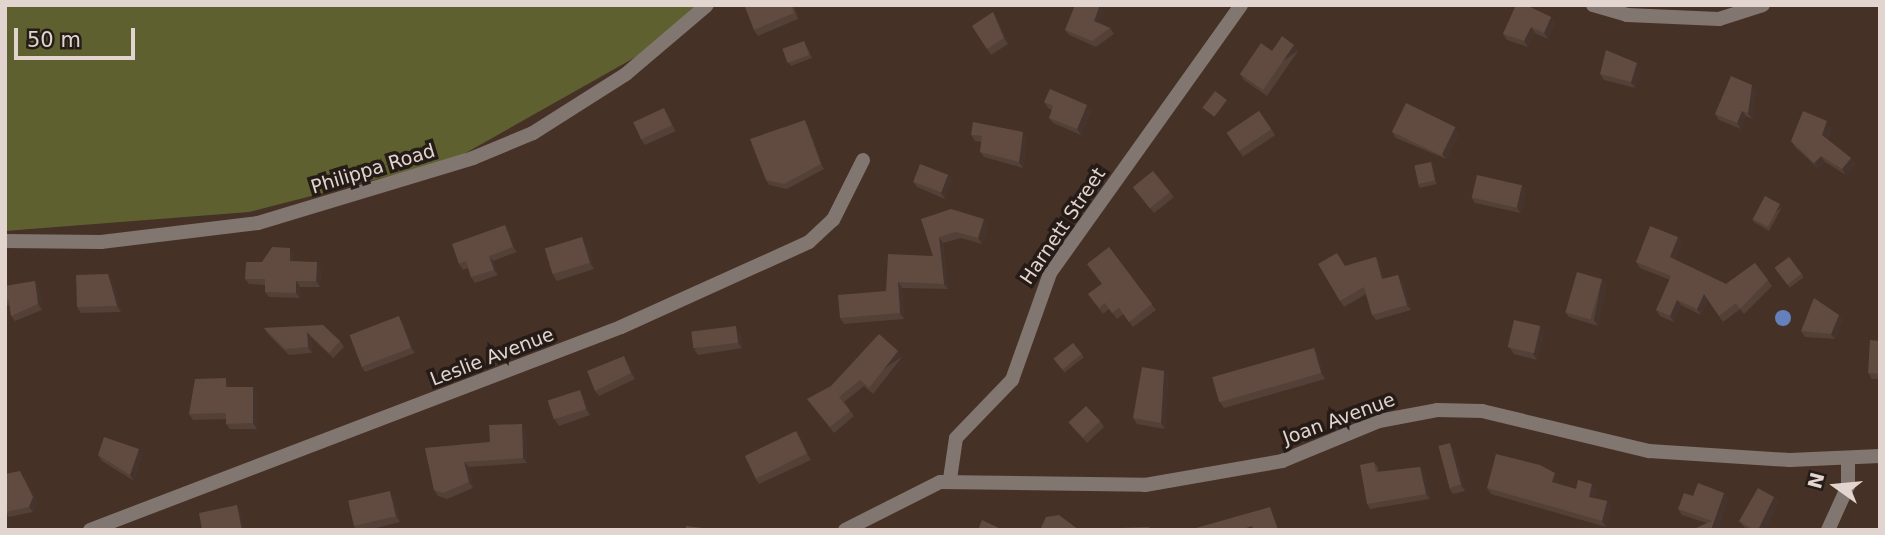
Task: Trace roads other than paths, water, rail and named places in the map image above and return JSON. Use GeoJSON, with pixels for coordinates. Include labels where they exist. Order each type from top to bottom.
{"type":"FeatureCollection","features":[{"type":"Feature","properties":{"kind":"street","name":"Philippa Road"},"geometry":{"type":"LineString","coordinates":[[5,241],[102,242],[258,223],[474,158],[533,133],[616,80],[707,5]]}},
{"type":"Feature","properties":{"kind":"street","name":"Harnett Street"},"geometry":{"type":"LineString","coordinates":[[950,479],[956,438],[1012,380],[1050,273],[1241,5]]}},
{"type":"Feature","properties":{"kind":"street"},"geometry":{"type":"LineString","coordinates":[[1593,5],[1627,15],[1719,19],[1763,5]]}},
{"type":"Feature","properties":{"kind":"street","name":"Leslie Avenue"},"geometry":{"type":"LineString","coordinates":[[90,530],[609,332],[809,242],[832,220],[863,160]]}},
{"type":"Feature","properties":{"kind":"street","name":"Joan Avenue"},"geometry":{"type":"LineString","coordinates":[[950,479],[1161,482],[1282,461],[1379,421],[1453,409],[1649,451],[1848,458],[1880,456]]}},
{"type":"Feature","properties":{"kind":"street"},"geometry":{"type":"LineString","coordinates":[[1828,530],[1848,486],[1848,458]]}},
{"type":"Feature","properties":{"kind":"street"},"geometry":{"type":"LineString","coordinates":[[845,530],[916,490],[950,479]]}},
{"type":"Feature","properties":{"kind":"water"},"geometry":{"type":"Polygon","coordinates":[[[1783,310],[1789,312],[1789,324],[1783,326],[1777,324],[1775,318],[1777,312],[1783,310]]]}}]}
